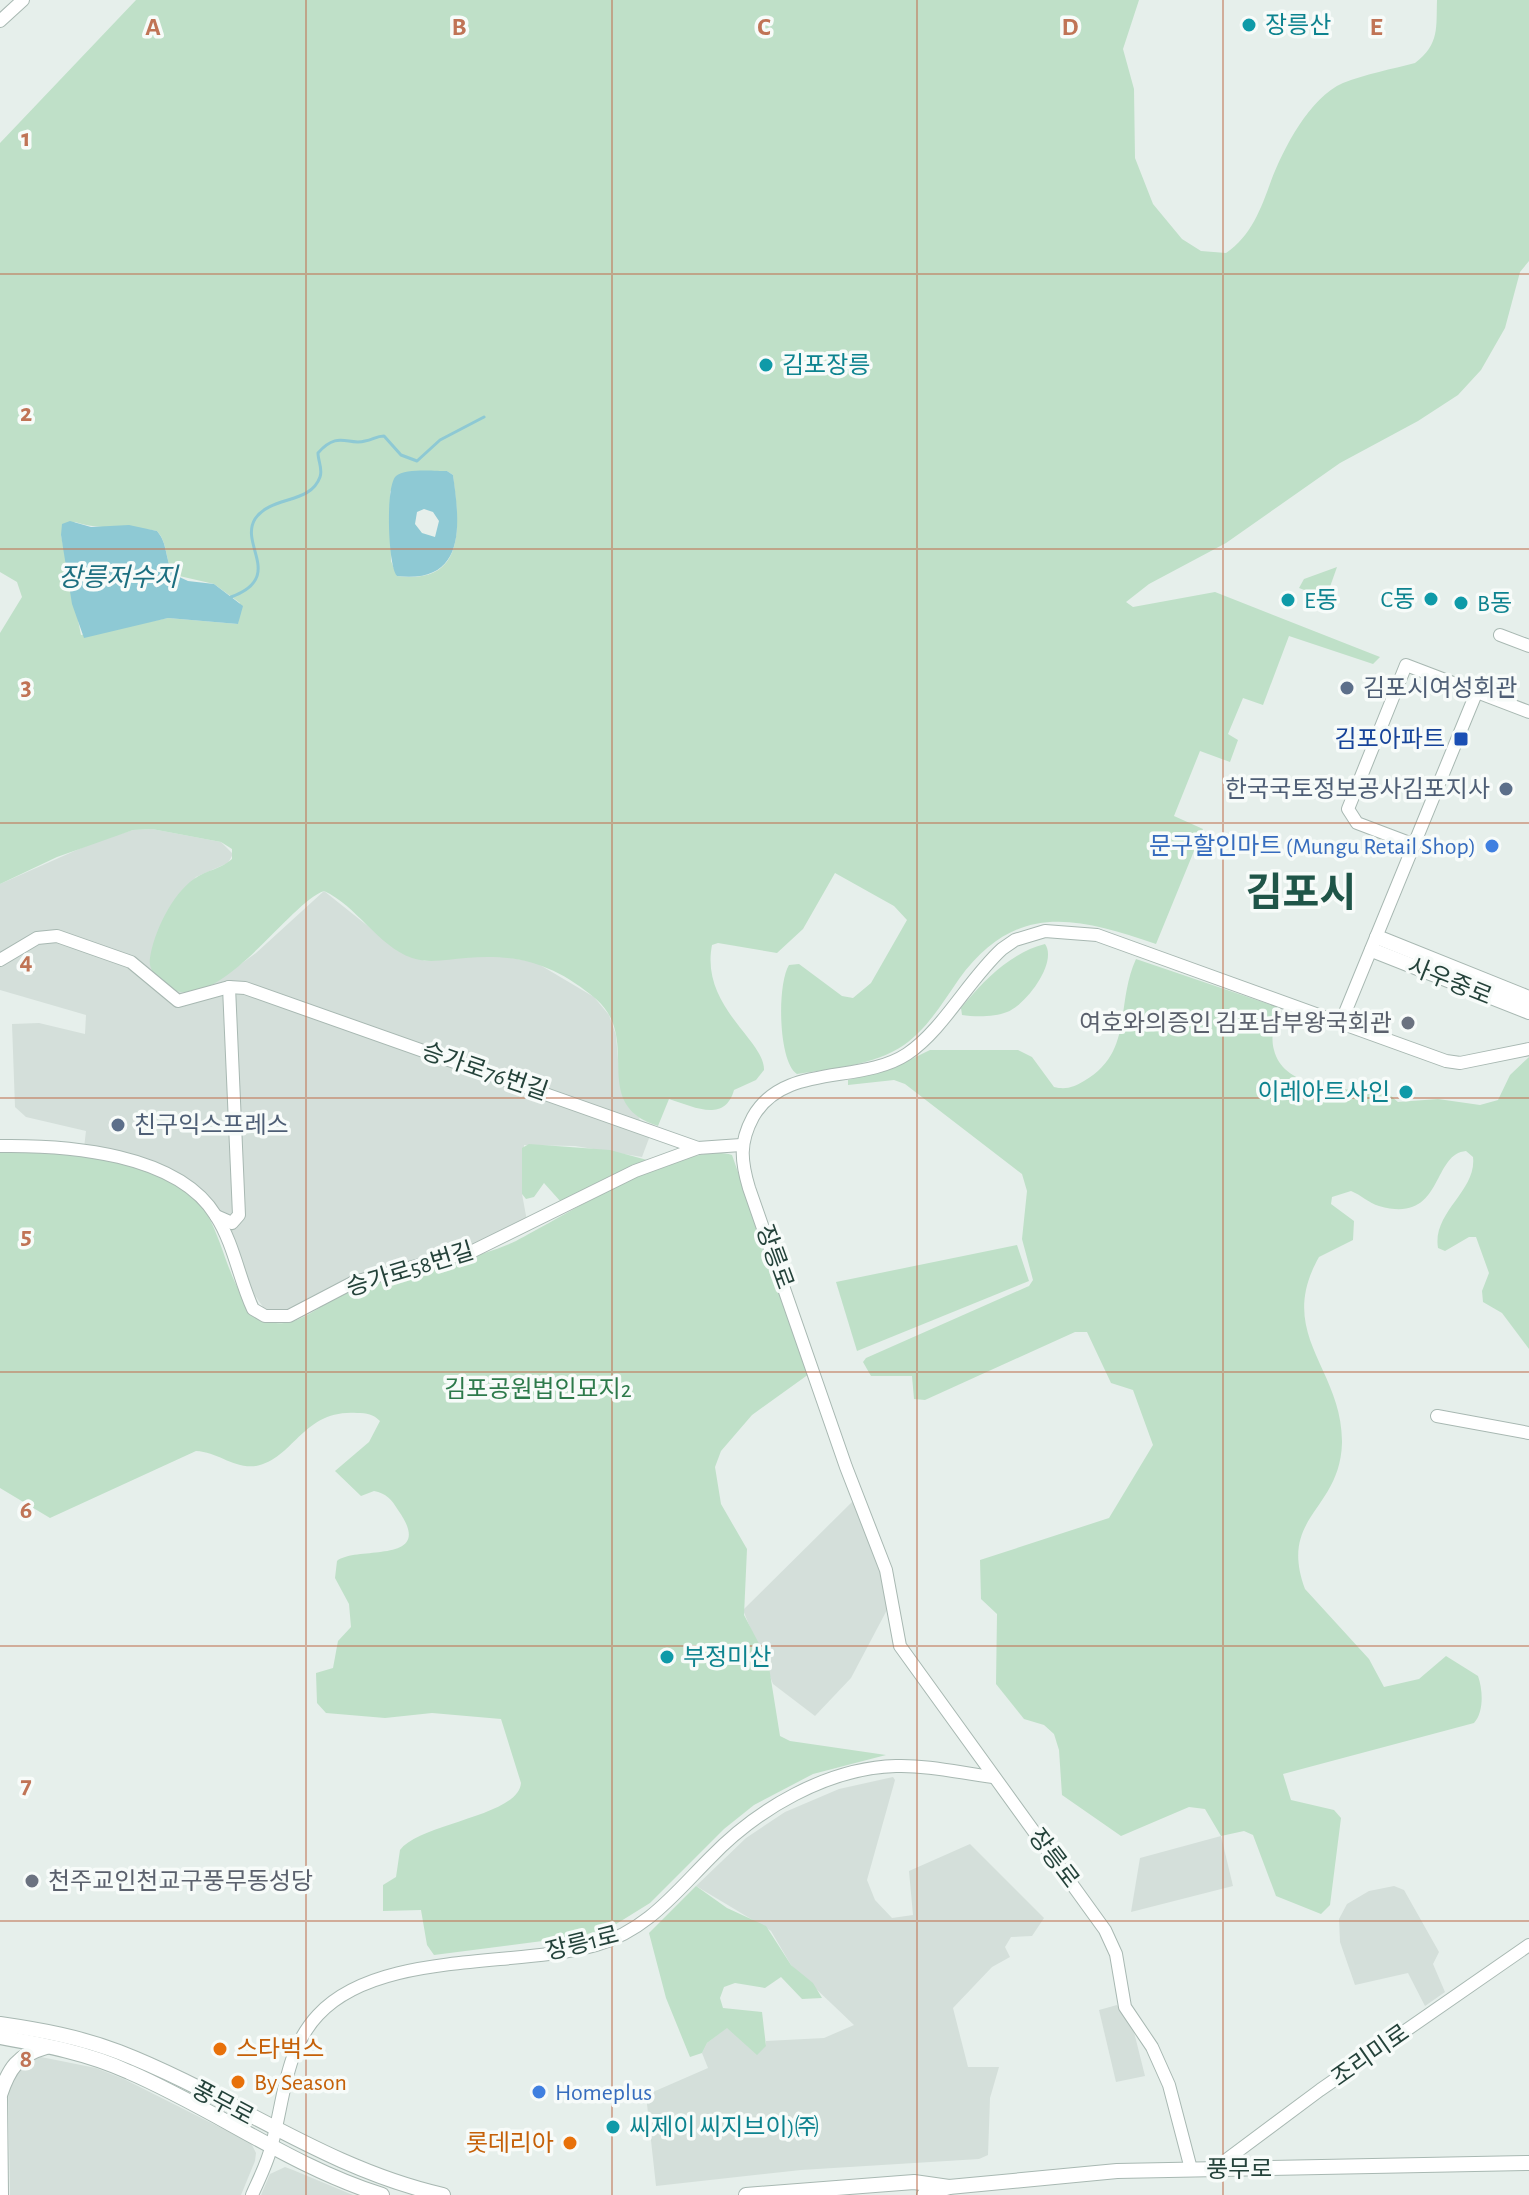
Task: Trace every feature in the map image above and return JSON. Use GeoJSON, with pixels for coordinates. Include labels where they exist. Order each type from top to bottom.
{"type":"FeatureCollection","features":[{"type":"Feature","properties":{"kind":"street"},"geometry":{"type":"LineString","coordinates":[[0,21],[23,0]]}},
{"type":"Feature","properties":{"kind":"street"},"geometry":{"type":"LineString","coordinates":[[1500,635],[1529,646]]}},
{"type":"Feature","properties":{"kind":"street"},"geometry":{"type":"LineString","coordinates":[[1415,845],[1357,823],[1350,817],[1350,800],[1406,665],[1529,712]]}},
{"type":"Feature","properties":{"kind":"street"},"geometry":{"type":"LineString","coordinates":[[1342,1020],[1477,691]]}},
{"type":"Feature","properties":{"kind":"street"},"geometry":{"type":"LineString","coordinates":[[741,1145],[756,1112],[774,1093],[793,1084],[871,1068],[904,1055],[924,1039],[1002,949],[1029,934],[1045,931],[1077,931],[1116,940],[1460,1063],[1529,1049]]}},
{"type":"Feature","properties":{"kind":"street","name":"승가로76번길"},"geometry":{"type":"LineString","coordinates":[[0,960],[37,938],[57,936],[131,962],[178,1001],[229,987],[255,991],[698,1148],[741,1145]]}},
{"type":"Feature","properties":{"kind":"street","name":"사우중로"},"geometry":{"type":"LineString","coordinates":[[1374,944],[1529,998]]}},
{"type":"Feature","properties":{"kind":"street","name":"사우중로"},"geometry":{"type":"LineString","coordinates":[[1374,944],[1529,1012]]}},
{"type":"Feature","properties":{"kind":"street"},"geometry":{"type":"LineString","coordinates":[[216,1215],[232,1223],[239,1215],[229,987]]}},
{"type":"Feature","properties":{"kind":"street","name":"장릉로"},"geometry":{"type":"LineString","coordinates":[[741,1145],[749,1188],[846,1467],[886,1570],[900,1646],[1064,1870],[1111,1941],[1125,2007],[1160,2061],[1191,2169]]}},
{"type":"Feature","properties":{"kind":"street","name":"승가로58번길"},"geometry":{"type":"LineString","coordinates":[[0,1146],[38,1147],[143,1163],[187,1185],[216,1215],[253,1309],[265,1316],[279,1318],[296,1313],[354,1282],[488,1245],[598,1188],[698,1148]]}},
{"type":"Feature","properties":{"kind":"street"},"geometry":{"type":"LineString","coordinates":[[1437,1416],[1529,1433]]}},
{"type":"Feature","properties":{"kind":"street","name":"장릉1로"},"geometry":{"type":"LineString","coordinates":[[252,2195],[272,2146],[297,2047],[318,2015],[358,1986],[403,1972],[578,1949],[613,1939],[648,1920],[744,1826],[793,1795],[833,1780],[871,1769],[901,1766],[993,1777]]}},
{"type":"Feature","properties":{"kind":"street","name":"조리미로"},"geometry":{"type":"LineString","coordinates":[[1214,2169],[1320,2090],[1529,1945]]}},
{"type":"Feature","properties":{"kind":"street","name":"풍무로"},"geometry":{"type":"LineString","coordinates":[[0,2024],[71,2036],[122,2053],[355,2169],[443,2195]]}},
{"type":"Feature","properties":{"kind":"street","name":"풍무로"},"geometry":{"type":"LineString","coordinates":[[0,2037],[49,2046],[129,2072],[344,2182],[382,2195]]}},
{"type":"Feature","properties":{"kind":"street"},"geometry":{"type":"LineString","coordinates":[[1,2195],[0,2097],[13,2065],[23,2055],[49,2046]]}},
{"type":"Feature","properties":{"kind":"street","name":"풍무로"},"geometry":{"type":"LineString","coordinates":[[924,2195],[1087,2172],[1529,2163]]}},
{"type":"Feature","properties":{"kind":"street","name":"풍무로"},"geometry":{"type":"LineString","coordinates":[[746,2195],[914,2182],[950,2192]]}},
{"type":"Feature","properties":{"kind":"shaded area"},"geometry":{"type":"Polygon","coordinates":[[[152,829],[221,842],[233,854],[228,863],[196,877],[169,911],[150,964],[159,979],[220,979],[256,953],[324,891],[398,950],[425,961],[494,955],[535,962],[594,997],[609,1015],[616,1035],[619,1072],[640,1120],[654,1125],[642,1157],[575,1146],[524,1145],[522,1194],[527,1221],[475,1246],[342,1282],[287,1311],[265,1310],[252,1291],[206,1195],[192,1182],[147,1160],[84,1148],[86,1131],[26,1117],[15,1107],[12,1024],[39,1023],[85,1034],[86,1015],[0,990],[0,884],[97,841],[133,830],[152,829]]]}},
{"type":"Feature","properties":{"kind":"shaded area"},"geometry":{"type":"Polygon","coordinates":[[[854,1500],[879,1566],[888,1608],[851,1678],[815,1716],[773,1684],[743,1610],[854,1500]]]}},
{"type":"Feature","properties":{"kind":"shaded area"},"geometry":{"type":"Polygon","coordinates":[[[893,1777],[895,1780],[867,1880],[875,1900],[892,1918],[913,1915],[909,1871],[970,1844],[1044,1918],[1032,1936],[1011,1937],[1005,1947],[1010,1957],[992,1967],[953,2008],[968,2067],[999,2067],[990,2098],[988,2155],[979,2159],[801,2170],[656,2186],[646,2095],[708,2068],[702,2053],[707,2043],[727,2027],[766,2046],[766,2041],[824,2038],[854,2025],[791,1965],[771,1931],[696,1886],[746,1838],[785,1812],[839,1789],[893,1777]]]}},
{"type":"Feature","properties":{"kind":"shaded area"},"geometry":{"type":"Polygon","coordinates":[[[1221,1836],[1233,1886],[1131,1912],[1140,1858],[1221,1836]]]}},
{"type":"Feature","properties":{"kind":"shaded area"},"geometry":{"type":"Polygon","coordinates":[[[1394,1886],[1404,1890],[1439,1952],[1433,1964],[1445,1992],[1425,2006],[1408,1973],[1355,1985],[1340,1942],[1339,1919],[1347,1904],[1369,1891],[1394,1886]]]}},
{"type":"Feature","properties":{"kind":"shaded area"},"geometry":{"type":"Polygon","coordinates":[[[1117,2005],[1134,2032],[1145,2076],[1116,2082],[1099,2010],[1117,2005]]]}},
{"type":"Feature","properties":{"kind":"shaded area"},"geometry":{"type":"Polygon","coordinates":[[[36,2056],[96,2068],[124,2079],[251,2143],[256,2153],[255,2161],[241,2195],[10,2195],[8,2087],[15,2068],[36,2056]]]}},
{"type":"Feature","properties":{"kind":"shaded area"},"geometry":{"type":"Polygon","coordinates":[[[285,2167],[353,2195],[261,2195],[270,2174],[285,2167]]]}},
{"type":"Feature","properties":{"kind":"green space"},"geometry":{"type":"Polygon","coordinates":[[[136,0],[1139,0],[1123,49],[1134,89],[1135,158],[1153,204],[1182,239],[1201,251],[1226,253],[1242,239],[1254,221],[1283,154],[1309,112],[1331,90],[1343,83],[1415,63],[1423,56],[1433,42],[1437,0],[1529,0],[1529,261],[1520,272],[1505,328],[1481,370],[1458,395],[1418,421],[1340,463],[1226,543],[1149,584],[1126,602],[1133,607],[1215,592],[1380,657],[1373,664],[1289,636],[1263,705],[1243,698],[1228,734],[1238,740],[1230,762],[1200,751],[1174,816],[1203,829],[1156,944],[1074,923],[1049,922],[1025,927],[1003,937],[981,954],[927,1023],[904,1045],[866,1062],[797,1074],[786,1055],[781,1022],[783,988],[789,965],[799,964],[842,996],[853,998],[871,983],[907,920],[894,906],[835,873],[803,929],[777,953],[718,943],[712,945],[711,967],[715,986],[723,1004],[762,1059],[764,1070],[756,1080],[734,1090],[730,1100],[716,1109],[698,1108],[669,1099],[658,1126],[637,1116],[625,1103],[620,1087],[616,1033],[609,1015],[581,987],[551,970],[519,960],[485,957],[432,961],[412,958],[389,945],[347,906],[324,891],[309,900],[226,976],[204,988],[183,992],[164,984],[150,966],[152,948],[160,926],[171,904],[186,886],[232,859],[232,849],[221,842],[152,829],[133,830],[57,857],[0,884],[0,633],[22,597],[17,582],[0,572],[0,143],[136,0]],[[447,471],[401,474],[390,492],[391,561],[397,576],[420,576],[437,571],[448,561],[457,531],[457,513],[453,475],[447,471]],[[75,522],[61,535],[81,635],[168,618],[238,624],[240,603],[214,584],[175,575],[157,531],[75,522]]]}},
{"type":"Feature","properties":{"kind":"green space"},"geometry":{"type":"Polygon","coordinates":[[[1337,567],[1326,598],[1299,588],[1304,579],[1337,567]]]}},
{"type":"Feature","properties":{"kind":"green space"},"geometry":{"type":"Polygon","coordinates":[[[1045,944],[1048,952],[1044,972],[1031,992],[1015,1008],[1002,1014],[962,1015],[961,1008],[992,975],[1011,959],[1045,944]]]}},
{"type":"Feature","properties":{"kind":"green space"},"geometry":{"type":"Polygon","coordinates":[[[1136,959],[1277,1007],[1272,1039],[1280,1064],[1291,1074],[1321,1086],[1384,1090],[1398,1102],[1438,1099],[1480,1105],[1498,1100],[1510,1075],[1529,1057],[1529,1349],[1502,1313],[1483,1302],[1482,1291],[1489,1273],[1476,1237],[1469,1237],[1445,1251],[1438,1248],[1442,1223],[1472,1169],[1473,1157],[1466,1151],[1455,1155],[1426,1198],[1415,1206],[1400,1209],[1379,1206],[1351,1191],[1332,1197],[1331,1204],[1354,1221],[1353,1240],[1319,1257],[1307,1284],[1304,1308],[1307,1330],[1333,1393],[1342,1443],[1339,1466],[1332,1484],[1304,1529],[1299,1545],[1299,1565],[1305,1589],[1369,1659],[1384,1687],[1419,1679],[1446,1656],[1478,1676],[1482,1694],[1480,1713],[1474,1723],[1283,1774],[1291,1800],[1334,1810],[1341,1818],[1330,1905],[1321,1914],[1276,1896],[1253,1835],[1244,1831],[1221,1836],[1205,1809],[1189,1807],[1121,1836],[1062,1795],[1059,1750],[1054,1734],[1044,1725],[1024,1719],[996,1684],[997,1614],[981,1599],[980,1560],[1109,1518],[1153,1445],[1133,1390],[1111,1383],[1087,1332],[1075,1332],[925,1400],[914,1399],[912,1376],[871,1376],[863,1362],[1029,1286],[1033,1280],[1022,1239],[1027,1191],[1022,1174],[905,1084],[894,1080],[848,1085],[848,1080],[891,1069],[930,1050],[1018,1050],[1032,1057],[1054,1087],[1077,1085],[1100,1069],[1117,1042],[1136,959]]]}},
{"type":"Feature","properties":{"kind":"green space"},"geometry":{"type":"Polygon","coordinates":[[[529,1144],[610,1150],[647,1160],[561,1202],[544,1183],[534,1197],[526,1199],[522,1194],[522,1148],[529,1144]]]}},
{"type":"Feature","properties":{"kind":"green space","name":"김포공원법인묘지2"},"geometry":{"type":"Polygon","coordinates":[[[0,1152],[107,1159],[158,1174],[181,1187],[200,1204],[210,1219],[233,1278],[253,1311],[267,1321],[284,1323],[313,1312],[359,1285],[497,1249],[654,1170],[710,1153],[732,1155],[809,1374],[752,1415],[721,1451],[715,1467],[721,1504],[747,1549],[744,1615],[768,1661],[780,1736],[790,1741],[886,1755],[813,1774],[754,1805],[724,1829],[650,1903],[613,1926],[581,1936],[434,1955],[427,1945],[421,1910],[383,1911],[383,1885],[396,1877],[400,1850],[427,1833],[504,1804],[516,1794],[521,1783],[501,1719],[432,1713],[385,1718],[326,1713],[317,1703],[316,1673],[333,1668],[338,1641],[351,1627],[349,1604],[335,1578],[337,1561],[401,1547],[408,1539],[408,1528],[388,1498],[374,1491],[361,1496],[335,1471],[369,1442],[380,1421],[372,1415],[361,1413],[339,1414],[324,1419],[311,1426],[269,1462],[256,1466],[240,1465],[196,1451],[50,1518],[0,1488],[0,1152]]]}},
{"type":"Feature","properties":{"kind":"green space"},"geometry":{"type":"Polygon","coordinates":[[[1017,1245],[1029,1281],[857,1351],[836,1282],[1017,1245]]]}},
{"type":"Feature","properties":{"kind":"green space"},"geometry":{"type":"Polygon","coordinates":[[[696,1886],[727,1908],[766,1926],[791,1965],[813,1983],[822,1998],[802,1999],[781,1977],[765,1988],[735,1983],[724,1987],[720,1998],[723,2008],[762,2012],[766,2046],[757,2055],[727,2028],[707,2043],[702,2053],[690,2057],[666,1998],[649,1933],[696,1886]]]}},
{"type":"Feature","properties":{"kind":"water"},"geometry":{"type":"Polygon","coordinates":[[[420,470],[447,471],[453,475],[457,513],[454,547],[447,560],[436,570],[420,576],[397,576],[389,526],[390,494],[396,476],[420,470]],[[424,509],[417,512],[415,524],[422,533],[435,537],[439,521],[433,512],[424,509]]]}},
{"type":"Feature","properties":{"kind":"water","name":"장릉저수지"},"geometry":{"type":"Polygon","coordinates":[[[70,521],[91,527],[129,525],[157,531],[175,575],[188,581],[214,584],[243,606],[238,624],[168,618],[84,638],[72,604],[61,535],[62,524],[70,521]]]}},
{"type":"Feature","properties":{"kind":"waterway"},"geometry":{"type":"LineString","coordinates":[[231,597],[247,589],[255,580],[258,570],[252,539],[255,519],[270,506],[299,496],[315,486],[321,474],[318,453],[325,446],[337,440],[359,442],[384,436],[401,455],[417,461],[440,440],[484,417]]}},
{"type":"Feature","properties":{"kind":"place","name":"장릉산"},"geometry":{"type":"Point","coordinates":[1249,25]}},
{"type":"Feature","properties":{"kind":"place","name":"김포장릉"},"geometry":{"type":"Point","coordinates":[766,365]}},
{"type":"Feature","properties":{"kind":"place","name":"C동"},"geometry":{"type":"Point","coordinates":[1431,599]}},
{"type":"Feature","properties":{"kind":"place","name":"E동"},"geometry":{"type":"Point","coordinates":[1288,600]}},
{"type":"Feature","properties":{"kind":"place","name":"B동"},"geometry":{"type":"Point","coordinates":[1461,603]}},
{"type":"Feature","properties":{"kind":"place","name":"김포시여성회관"},"geometry":{"type":"Point","coordinates":[1347,688]}},
{"type":"Feature","properties":{"kind":"place","name":"김포아파트"},"geometry":{"type":"Point","coordinates":[1461,739]}},
{"type":"Feature","properties":{"kind":"place","name":"한국국토정보공사김포지사"},"geometry":{"type":"Point","coordinates":[1506,789]}},
{"type":"Feature","properties":{"kind":"place","name":"문구할인마트 (Mungu Retail Shop)"},"geometry":{"type":"Point","coordinates":[1492,846]}},
{"type":"Feature","properties":{"kind":"place","name":"여호와의증인 김포남부왕국회관"},"geometry":{"type":"Point","coordinates":[1408,1023]}},
{"type":"Feature","properties":{"kind":"place","name":"이레아트사인"},"geometry":{"type":"Point","coordinates":[1406,1092]}},
{"type":"Feature","properties":{"kind":"place","name":"친구익스프레스"},"geometry":{"type":"Point","coordinates":[118,1125]}},
{"type":"Feature","properties":{"kind":"place","name":"부정미산"},"geometry":{"type":"Point","coordinates":[667,1657]}},
{"type":"Feature","properties":{"kind":"place","name":"천주교인천교구풍무동성당"},"geometry":{"type":"Point","coordinates":[32,1881]}},
{"type":"Feature","properties":{"kind":"place","name":"스타벅스"},"geometry":{"type":"Point","coordinates":[220,2049]}},
{"type":"Feature","properties":{"kind":"place","name":"By Season"},"geometry":{"type":"Point","coordinates":[238,2082]}},
{"type":"Feature","properties":{"kind":"place","name":"Homeplus"},"geometry":{"type":"Point","coordinates":[539,2092]}},
{"type":"Feature","properties":{"kind":"place","name":"씨제이 씨지브이)㈜"},"geometry":{"type":"Point","coordinates":[613,2127]}},
{"type":"Feature","properties":{"kind":"place","name":"롯데리아"},"geometry":{"type":"Point","coordinates":[570,2143]}},
{"type":"Feature","properties":{"kind":"district","name":"김포시"},"geometry":{"type":"Point","coordinates":[1301,892]}}]}
